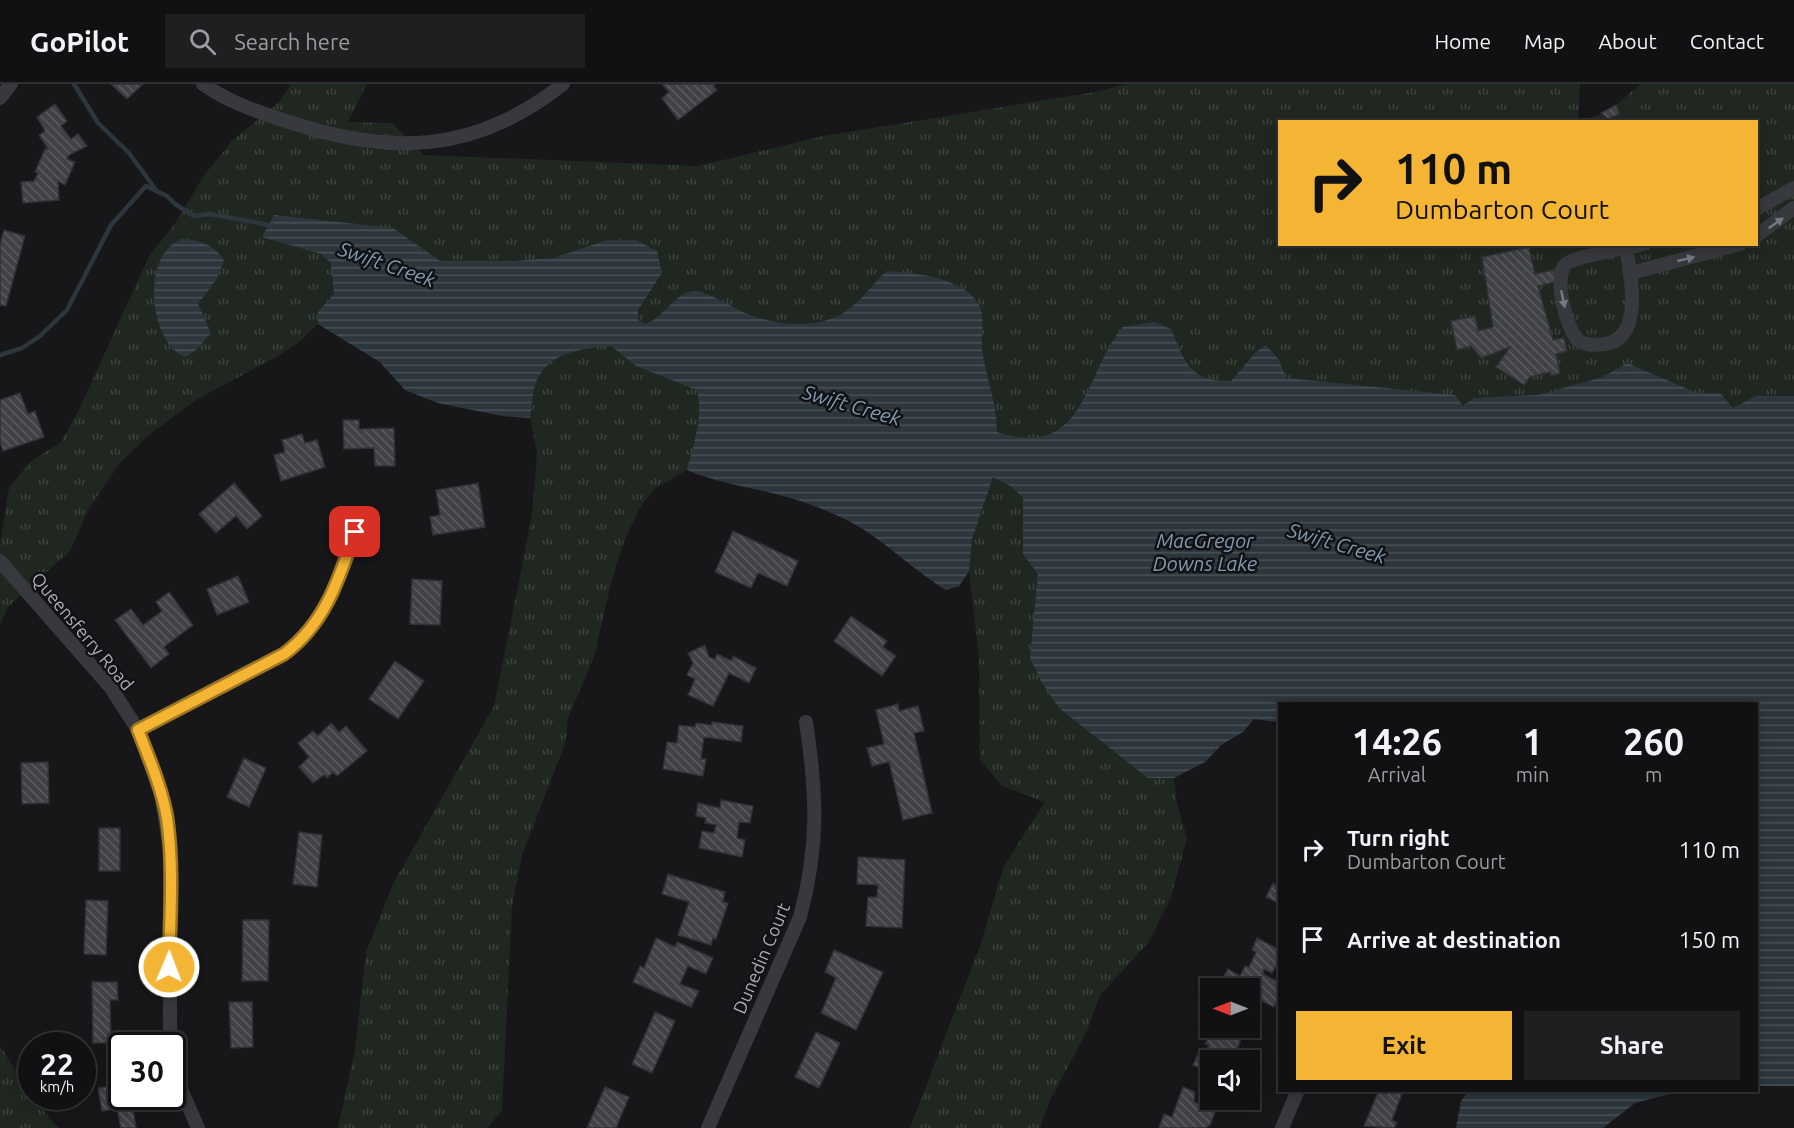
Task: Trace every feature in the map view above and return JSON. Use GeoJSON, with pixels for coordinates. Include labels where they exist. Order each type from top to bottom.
{"type":"FeatureCollection","features":[{"type":"Feature","properties":{"kind":"street"},"geometry":{"type":"LineString","coordinates":[[0,98],[11,84]]}},
{"type":"Feature","properties":{"kind":"street"},"geometry":{"type":"LineString","coordinates":[[203,84],[227,99],[295,124],[360,141],[400,144],[443,142],[478,133],[527,110],[563,84]]}},
{"type":"Feature","properties":{"kind":"street"},"geometry":{"type":"LineString","coordinates":[[1758,208],[1794,188]]}},
{"type":"Feature","properties":{"kind":"street"},"geometry":{"type":"LineString","coordinates":[[1758,235],[1794,208]]}},
{"type":"Feature","properties":{"kind":"street"},"geometry":{"type":"LineString","coordinates":[[1626,248],[1631,273],[1629,323],[1621,338],[1597,345],[1584,344],[1577,339],[1568,321],[1559,277],[1563,266],[1572,260],[1626,248],[1636,246]]}},
{"type":"Feature","properties":{"kind":"street"},"geometry":{"type":"LineString","coordinates":[[1631,273],[1732,246]]}},
{"type":"Feature","properties":{"kind":"street"},"geometry":{"type":"LineString","coordinates":[[138,730],[284,654],[297,644],[309,632],[334,592],[355,532]]}},
{"type":"Feature","properties":{"kind":"street","name":"Queensferry Road"},"geometry":{"type":"LineString","coordinates":[[0,561],[111,688],[138,730],[155,773],[167,817],[171,880],[170,1032]]}},
{"type":"Feature","properties":{"kind":"street","name":"Dunedin Court"},"geometry":{"type":"LineString","coordinates":[[708,1128],[800,917],[808,888],[816,802],[806,722]]}},
{"type":"Feature","properties":{"kind":"street"},"geometry":{"type":"LineString","coordinates":[[1282,1128],[1297,1092]]}},
{"type":"Feature","properties":{"kind":"street"},"geometry":{"type":"LineString","coordinates":[[186,1101],[198,1128]]}},
{"type":"Feature","properties":{"kind":"green space"},"geometry":{"type":"Polygon","coordinates":[[[291,84],[367,84],[348,122],[392,123],[424,155],[698,166],[823,136],[1095,92],[1128,84],[1580,84],[1578,120],[1278,120],[1278,246],[1758,246],[1758,120],[1586,120],[1614,107],[1640,84],[1794,84],[1794,1086],[1758,1086],[1758,702],[1278,702],[1278,722],[1254,719],[1243,732],[1221,745],[1205,762],[1174,778],[1177,804],[1187,838],[1171,897],[1149,942],[1100,995],[1086,1033],[1050,1100],[1040,1128],[910,1128],[981,943],[1004,866],[1045,802],[1002,786],[980,760],[979,658],[969,572],[959,586],[946,590],[869,533],[839,516],[791,498],[716,480],[687,470],[653,490],[639,509],[624,542],[612,579],[594,657],[568,718],[565,744],[522,855],[512,907],[502,1110],[487,1128],[338,1128],[355,1050],[366,952],[393,884],[494,706],[532,515],[537,453],[530,418],[503,416],[438,403],[405,390],[380,362],[318,324],[299,342],[196,400],[150,434],[119,464],[88,510],[70,551],[9,606],[0,624],[0,544],[9,488],[30,462],[61,442],[79,410],[149,256],[174,225],[203,177],[232,141],[279,102],[291,84]]]}},
{"type":"Feature","properties":{"kind":"green space"},"geometry":{"type":"Polygon","coordinates":[[[0,1046],[18,1074],[18,1110],[43,1110],[58,1128],[0,1128],[0,1046]]]}},
{"type":"Feature","properties":{"kind":"water","name":"MacGregor Downs Lake"},"geometry":{"type":"Polygon","coordinates":[[[274,215],[393,228],[440,261],[515,261],[554,258],[607,240],[636,240],[657,251],[662,273],[638,310],[638,320],[645,324],[659,316],[683,294],[697,291],[756,317],[786,323],[816,323],[843,313],[887,271],[938,278],[962,288],[972,296],[981,310],[982,350],[995,411],[997,432],[1027,438],[1049,434],[1066,424],[1079,408],[1110,346],[1123,327],[1154,322],[1171,329],[1185,361],[1191,368],[1206,378],[1217,380],[1231,381],[1256,352],[1266,345],[1279,360],[1286,378],[1455,395],[1463,406],[1474,398],[1538,395],[1603,377],[1627,363],[1697,393],[1720,393],[1733,408],[1756,396],[1794,396],[1794,1086],[1758,1086],[1758,702],[1278,702],[1278,722],[1254,719],[1243,732],[1221,745],[1205,762],[1174,778],[1148,778],[1059,708],[1041,681],[1030,658],[1038,574],[1023,554],[1023,498],[1012,487],[993,477],[972,539],[969,571],[959,586],[946,590],[869,533],[839,516],[791,498],[716,480],[687,470],[698,420],[697,390],[636,366],[611,346],[568,353],[550,363],[535,384],[530,418],[503,416],[438,403],[405,390],[380,362],[318,324],[318,312],[334,294],[331,263],[321,254],[262,237],[274,215]]]}},
{"type":"Feature","properties":{"kind":"water"},"geometry":{"type":"Polygon","coordinates":[[[182,239],[212,247],[224,261],[216,280],[198,304],[211,333],[196,350],[185,357],[173,349],[164,335],[157,318],[154,299],[159,262],[168,248],[182,239]]]}},
{"type":"Feature","properties":{"kind":"water"},"geometry":{"type":"Polygon","coordinates":[[[1468,1092],[1677,1092],[1635,1103],[1603,1128],[1456,1128],[1461,1101],[1468,1092]]]}},
{"type":"Feature","properties":{"kind":"building"},"geometry":{"type":"Polygon","coordinates":[[[111,84],[143,84],[127,99],[111,84]]]}},
{"type":"Feature","properties":{"kind":"building"},"geometry":{"type":"Polygon","coordinates":[[[662,84],[715,84],[713,86],[717,90],[678,120],[662,98],[669,92],[662,84]]]}},
{"type":"Feature","properties":{"kind":"building"},"geometry":{"type":"Polygon","coordinates":[[[55,104],[67,121],[61,126],[71,139],[78,134],[87,146],[69,155],[67,159],[75,162],[65,185],[58,181],[59,200],[23,203],[21,182],[34,181],[38,173],[35,172],[45,149],[48,149],[39,135],[45,131],[37,117],[55,104]]]}},
{"type":"Feature","properties":{"kind":"building"},"geometry":{"type":"Polygon","coordinates":[[[1616,105],[1620,114],[1608,119],[1601,113],[1616,105]]]}},
{"type":"Feature","properties":{"kind":"building"},"geometry":{"type":"Polygon","coordinates":[[[4,230],[25,236],[6,306],[0,305],[0,244],[4,230]]]}},
{"type":"Feature","properties":{"kind":"building"},"geometry":{"type":"Polygon","coordinates":[[[1529,247],[1535,274],[1554,270],[1555,282],[1538,286],[1553,340],[1564,338],[1567,351],[1556,354],[1560,373],[1551,376],[1550,372],[1530,377],[1524,385],[1496,367],[1510,347],[1481,358],[1471,346],[1457,350],[1451,321],[1475,316],[1478,331],[1493,327],[1482,257],[1529,247]]]}},
{"type":"Feature","properties":{"kind":"building"},"geometry":{"type":"Polygon","coordinates":[[[20,393],[28,414],[35,411],[44,437],[3,451],[0,442],[0,400],[20,393]]]}},
{"type":"Feature","properties":{"kind":"building"},"geometry":{"type":"Polygon","coordinates":[[[343,420],[359,420],[359,429],[394,428],[395,466],[375,466],[374,448],[344,449],[343,420]]]}},
{"type":"Feature","properties":{"kind":"building"},"geometry":{"type":"Polygon","coordinates":[[[302,434],[305,443],[317,440],[325,467],[281,481],[274,455],[285,452],[282,440],[302,434]]]}},
{"type":"Feature","properties":{"kind":"building"},"geometry":{"type":"Polygon","coordinates":[[[234,483],[262,516],[247,529],[236,516],[216,533],[199,514],[234,483]]]}},
{"type":"Feature","properties":{"kind":"building"},"geometry":{"type":"Polygon","coordinates":[[[478,483],[485,527],[433,535],[430,517],[440,515],[436,490],[478,483]]]}},
{"type":"Feature","properties":{"kind":"building"},"geometry":{"type":"Polygon","coordinates":[[[733,531],[798,561],[787,586],[758,573],[751,588],[715,572],[733,531]]]}},
{"type":"Feature","properties":{"kind":"building"},"geometry":{"type":"Polygon","coordinates":[[[238,576],[249,602],[217,615],[207,589],[238,576]]]}},
{"type":"Feature","properties":{"kind":"building"},"geometry":{"type":"Polygon","coordinates":[[[412,579],[442,581],[440,625],[410,624],[412,579]]]}},
{"type":"Feature","properties":{"kind":"building"},"geometry":{"type":"Polygon","coordinates":[[[169,592],[193,625],[164,647],[169,654],[151,668],[115,620],[131,609],[143,625],[162,611],[156,602],[169,592]]]}},
{"type":"Feature","properties":{"kind":"building"},"geometry":{"type":"Polygon","coordinates":[[[851,616],[887,641],[883,647],[896,656],[882,676],[834,641],[851,616]]]}},
{"type":"Feature","properties":{"kind":"building"},"geometry":{"type":"Polygon","coordinates":[[[705,645],[709,657],[715,659],[717,654],[732,661],[733,656],[756,668],[749,683],[729,673],[713,706],[688,695],[695,679],[687,675],[693,663],[688,653],[705,645]]]}},
{"type":"Feature","properties":{"kind":"building"},"geometry":{"type":"Polygon","coordinates":[[[395,661],[424,681],[398,719],[369,699],[395,661]]]}},
{"type":"Feature","properties":{"kind":"building"},"geometry":{"type":"Polygon","coordinates":[[[898,704],[899,711],[918,706],[924,731],[914,733],[932,813],[903,820],[889,762],[872,766],[867,748],[884,744],[876,710],[898,704]]]}},
{"type":"Feature","properties":{"kind":"building"},"geometry":{"type":"Polygon","coordinates":[[[712,722],[743,726],[741,742],[704,737],[701,759],[706,759],[703,776],[663,769],[667,742],[677,743],[679,725],[695,727],[696,723],[712,725],[712,722]]]}},
{"type":"Feature","properties":{"kind":"building"},"geometry":{"type":"Polygon","coordinates":[[[331,723],[339,732],[346,726],[367,751],[337,776],[333,772],[327,778],[324,775],[313,783],[299,767],[309,757],[298,743],[313,731],[318,736],[331,723]]]}},
{"type":"Feature","properties":{"kind":"building"},"geometry":{"type":"Polygon","coordinates":[[[244,758],[266,768],[249,807],[227,797],[244,758]]]}},
{"type":"Feature","properties":{"kind":"building"},"geometry":{"type":"Polygon","coordinates":[[[48,762],[49,803],[22,804],[21,763],[48,762]]]}},
{"type":"Feature","properties":{"kind":"building"},"geometry":{"type":"Polygon","coordinates":[[[721,800],[753,806],[750,823],[739,822],[737,838],[745,840],[742,857],[699,848],[702,831],[714,833],[716,825],[705,823],[706,818],[696,816],[698,803],[720,808],[721,800]]]}},
{"type":"Feature","properties":{"kind":"building"},"geometry":{"type":"Polygon","coordinates":[[[99,828],[120,828],[120,871],[99,871],[99,828]]]}},
{"type":"Feature","properties":{"kind":"building"},"geometry":{"type":"Polygon","coordinates":[[[299,832],[322,835],[317,887],[293,884],[299,832]]]}},
{"type":"Feature","properties":{"kind":"building"},"geometry":{"type":"Polygon","coordinates":[[[858,857],[905,860],[902,928],[866,926],[868,897],[877,897],[878,885],[857,884],[858,857]]]}},
{"type":"Feature","properties":{"kind":"building"},"geometry":{"type":"Polygon","coordinates":[[[668,874],[725,892],[723,902],[728,903],[716,939],[713,938],[711,945],[678,935],[689,902],[662,894],[668,874]]]}},
{"type":"Feature","properties":{"kind":"building"},"geometry":{"type":"Polygon","coordinates":[[[1273,883],[1278,886],[1278,903],[1266,897],[1273,883]]]}},
{"type":"Feature","properties":{"kind":"building"},"geometry":{"type":"Polygon","coordinates":[[[86,900],[108,901],[106,955],[84,954],[86,900]]]}},
{"type":"Feature","properties":{"kind":"building"},"geometry":{"type":"Polygon","coordinates":[[[243,920],[269,920],[268,981],[242,981],[243,920]]]}},
{"type":"Feature","properties":{"kind":"building"},"geometry":{"type":"Polygon","coordinates":[[[656,938],[675,947],[677,942],[713,958],[706,974],[688,966],[680,984],[699,991],[691,1007],[633,982],[640,966],[644,968],[656,938]]]}},
{"type":"Feature","properties":{"kind":"building"},"geometry":{"type":"Polygon","coordinates":[[[1257,938],[1278,949],[1278,963],[1272,973],[1264,969],[1263,974],[1278,982],[1278,1000],[1274,1007],[1260,1000],[1260,978],[1223,978],[1228,969],[1240,976],[1245,966],[1249,967],[1256,952],[1252,950],[1257,938]]]}},
{"type":"Feature","properties":{"kind":"building"},"geometry":{"type":"Polygon","coordinates":[[[834,950],[883,972],[856,1030],[821,1013],[836,978],[825,972],[834,950]]]}},
{"type":"Feature","properties":{"kind":"building"},"geometry":{"type":"Polygon","coordinates":[[[92,982],[117,982],[118,1000],[110,1000],[111,1032],[108,1032],[108,1043],[96,1043],[96,1032],[93,1032],[92,982]]]}},
{"type":"Feature","properties":{"kind":"building"},"geometry":{"type":"Polygon","coordinates":[[[229,1002],[252,1002],[253,1047],[231,1048],[229,1002]]]}},
{"type":"Feature","properties":{"kind":"building"},"geometry":{"type":"Polygon","coordinates":[[[655,1012],[675,1021],[652,1073],[632,1064],[655,1012]]]}},
{"type":"Feature","properties":{"kind":"building"},"geometry":{"type":"Polygon","coordinates":[[[816,1032],[840,1043],[819,1088],[795,1077],[816,1032]]]}},
{"type":"Feature","properties":{"kind":"building"},"geometry":{"type":"Polygon","coordinates":[[[1208,1038],[1241,1038],[1237,1050],[1207,1050],[1209,1045],[1205,1044],[1208,1038]]]}},
{"type":"Feature","properties":{"kind":"building"},"geometry":{"type":"Polygon","coordinates":[[[1200,1050],[1200,1068],[1193,1065],[1200,1050]]]}},
{"type":"Feature","properties":{"kind":"building"},"geometry":{"type":"Polygon","coordinates":[[[108,1086],[110,1110],[102,1111],[98,1088],[108,1086]]]}},
{"type":"Feature","properties":{"kind":"building"},"geometry":{"type":"Polygon","coordinates":[[[605,1087],[629,1097],[616,1128],[587,1128],[605,1087]]]}},
{"type":"Feature","properties":{"kind":"building"},"geometry":{"type":"Polygon","coordinates":[[[1183,1087],[1195,1092],[1194,1102],[1200,1104],[1200,1110],[1216,1110],[1210,1125],[1205,1128],[1159,1128],[1164,1114],[1172,1117],[1183,1087]]]}},
{"type":"Feature","properties":{"kind":"building"},"geometry":{"type":"Polygon","coordinates":[[[1378,1092],[1403,1092],[1392,1120],[1397,1123],[1394,1128],[1364,1126],[1378,1092]]]}},
{"type":"Feature","properties":{"kind":"building"},"geometry":{"type":"Polygon","coordinates":[[[117,1110],[133,1110],[136,1128],[121,1128],[117,1110]]]}},
{"type":"Feature","properties":{"kind":"waterway"},"geometry":{"type":"LineString","coordinates":[[74,84],[98,123],[129,153],[156,190]]}},
{"type":"Feature","properties":{"kind":"waterway","name":"Swift Creek"},"geometry":{"type":"LineString","coordinates":[[0,355],[22,348],[40,336],[67,310],[111,225],[146,186],[167,196],[194,216],[209,214],[275,226]]}},
{"type":"Feature","properties":{"kind":"route"},"geometry":{"type":"LineString","coordinates":[[169,967],[171,880],[167,817],[155,773],[138,730],[284,654],[297,644],[309,632],[334,592],[355,532]]}}]}
